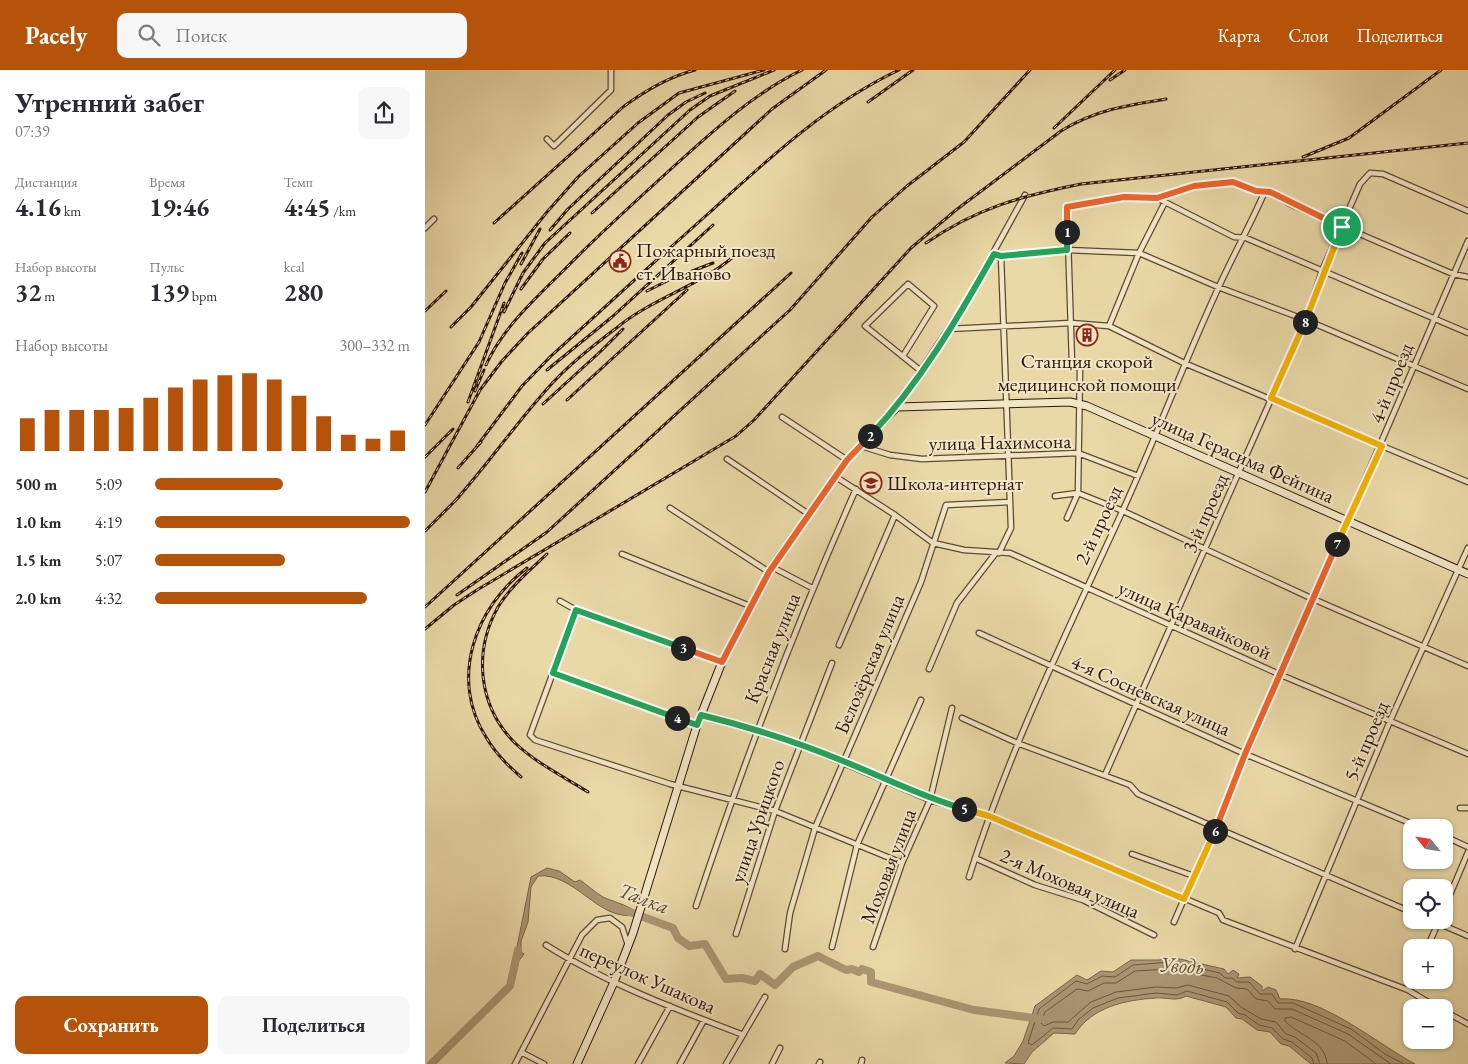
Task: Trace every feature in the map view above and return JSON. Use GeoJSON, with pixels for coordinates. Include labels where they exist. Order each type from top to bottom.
{"type":"FeatureCollection","features":[{"type":"Feature","properties":{"kind":"main road","name":"улица Герасима Фейгина"},"geometry":{"type":"LineString","coordinates":[[897,407],[1005,403],[1078,404],[1087,406],[1468,574]]}},
{"type":"Feature","properties":{"kind":"main road"},"geometry":{"type":"LineString","coordinates":[[577,1064],[614,982],[633,933],[697,725],[722,662],[750,606],[771,570],[847,460],[897,407]]}},
{"type":"Feature","properties":{"kind":"street"},"geometry":{"type":"LineString","coordinates":[[547,139],[554,146],[611,90],[611,70]]}},
{"type":"Feature","properties":{"kind":"street","name":"3-й проезд"},"geometry":{"type":"LineString","coordinates":[[1105,775],[1306,320],[1323,272],[1363,179],[1370,173],[1383,174],[1468,211]]}},
{"type":"Feature","properties":{"kind":"street"},"geometry":{"type":"LineString","coordinates":[[1067,518],[1078,493],[1080,369],[1072,363],[1067,207],[1124,197],[1157,198],[1194,186],[1233,182],[1264,192],[1270,192],[1342,227],[1453,274],[1468,277]]}},
{"type":"Feature","properties":{"kind":"street","name":"2-й проезд"},"geometry":{"type":"LineString","coordinates":[[969,877],[989,816],[1017,743],[1085,588],[1123,511],[1184,363],[1218,287],[1264,192]]}},
{"type":"Feature","properties":{"kind":"street"},"geometry":{"type":"LineString","coordinates":[[897,407],[949,328],[994,254],[1025,195]]}},
{"type":"Feature","properties":{"kind":"street"},"geometry":{"type":"LineString","coordinates":[[1157,198],[1234,237],[1242,238],[1468,333]]}},
{"type":"Feature","properties":{"kind":"street"},"geometry":{"type":"LineString","coordinates":[[1109,326],[1139,253],[1165,202]]}},
{"type":"Feature","properties":{"kind":"street"},"geometry":{"type":"LineString","coordinates":[[425,228],[435,220]]}},
{"type":"Feature","properties":{"kind":"street","name":"4-й проезд"},"geometry":{"type":"LineString","coordinates":[[1174,922],[1216,829],[1245,754],[1382,446],[1468,241]]}},
{"type":"Feature","properties":{"kind":"street"},"geometry":{"type":"LineString","coordinates":[[994,254],[1001,256],[1067,250],[1139,253],[1218,287],[1306,320],[1468,389]]}},
{"type":"Feature","properties":{"kind":"street"},"geometry":{"type":"LineString","coordinates":[[929,669],[957,603],[997,554],[1011,528],[1001,256]]}},
{"type":"Feature","properties":{"kind":"street"},"geometry":{"type":"LineString","coordinates":[[903,356],[935,306],[908,284],[865,326],[921,371]]}},
{"type":"Feature","properties":{"kind":"street"},"geometry":{"type":"LineString","coordinates":[[949,328],[1071,324],[1109,326],[1184,363],[1468,482]]}},
{"type":"Feature","properties":{"kind":"street"},"geometry":{"type":"LineString","coordinates":[[782,418],[847,460]]}},
{"type":"Feature","properties":{"kind":"street","name":"улица Нахимсона"},"geometry":{"type":"LineString","coordinates":[[861,446],[890,455],[923,459],[1078,454],[1138,476]]}},
{"type":"Feature","properties":{"kind":"street"},"geometry":{"type":"LineString","coordinates":[[727,459],[809,515]]}},
{"type":"Feature","properties":{"kind":"street"},"geometry":{"type":"LineString","coordinates":[[836,477],[895,515],[933,544]]}},
{"type":"Feature","properties":{"kind":"street","name":"Красная улица"},"geometry":{"type":"LineString","coordinates":[[696,906],[756,730],[812,588],[856,489]]}},
{"type":"Feature","properties":{"kind":"street"},"geometry":{"type":"LineString","coordinates":[[1055,496],[1078,493],[1123,511],[1313,599],[1468,666]]}},
{"type":"Feature","properties":{"kind":"street","name":"Белозёрская улица"},"geometry":{"type":"LineString","coordinates":[[785,949],[790,913],[815,828],[921,582],[946,504],[1010,502]]}},
{"type":"Feature","properties":{"kind":"street"},"geometry":{"type":"LineString","coordinates":[[671,508],[771,570],[812,588]]}},
{"type":"Feature","properties":{"kind":"street"},"geometry":{"type":"LineString","coordinates":[[839,645],[895,515]]}},
{"type":"Feature","properties":{"kind":"street","name":"улица Каравайковой"},"geometry":{"type":"LineString","coordinates":[[933,544],[997,554],[1010,553],[1281,675],[1468,754]]}},
{"type":"Feature","properties":{"kind":"street","name":"5-й проезд"},"geometry":{"type":"LineString","coordinates":[[1295,949],[1390,721],[1468,548]]}},
{"type":"Feature","properties":{"kind":"street"},"geometry":{"type":"LineString","coordinates":[[622,554],[750,606]]}},
{"type":"Feature","properties":{"kind":"street"},"geometry":{"type":"LineString","coordinates":[[560,601],[576,610],[722,662]]}},
{"type":"Feature","properties":{"kind":"street"},"geometry":{"type":"LineString","coordinates":[[576,610],[530,735],[535,740],[679,786],[775,812],[902,863]]}},
{"type":"Feature","properties":{"kind":"street","name":"4-я Сосневская улица"},"geometry":{"type":"LineString","coordinates":[[979,633],[1050,667],[1137,704],[1245,754],[1403,820]]}},
{"type":"Feature","properties":{"kind":"street","name":"улица Урицкого"},"geometry":{"type":"LineString","coordinates":[[736,934],[799,744],[832,663]]}},
{"type":"Feature","properties":{"kind":"street"},"geometry":{"type":"LineString","coordinates":[[553,673],[697,725]]}},
{"type":"Feature","properties":{"kind":"street"},"geometry":{"type":"LineString","coordinates":[[832,947],[857,845],[921,700]]}},
{"type":"Feature","properties":{"kind":"street","name":"Моховая улица"},"geometry":{"type":"LineString","coordinates":[[873,946],[902,863],[930,800],[952,708]]}},
{"type":"Feature","properties":{"kind":"street"},"geometry":{"type":"LineString","coordinates":[[701,715],[799,744],[886,779],[930,800],[989,816],[1219,913],[1223,920],[1295,949],[1317,954],[1408,990],[1423,999]]}},
{"type":"Feature","properties":{"kind":"street"},"geometry":{"type":"LineString","coordinates":[[962,718],[1017,743],[1129,785],[1138,794],[1403,909]]}},
{"type":"Feature","properties":{"kind":"street"},"geometry":{"type":"LineString","coordinates":[[1460,808],[1468,808]]}},
{"type":"Feature","properties":{"kind":"street"},"geometry":{"type":"LineString","coordinates":[[1453,840],[1468,846]]}},
{"type":"Feature","properties":{"kind":"street"},"geometry":{"type":"LineString","coordinates":[[1453,888],[1468,852]]}},
{"type":"Feature","properties":{"kind":"street"},"geometry":{"type":"LineString","coordinates":[[1131,854],[1194,876]]}},
{"type":"Feature","properties":{"kind":"street","name":"2-я Моховая улица"},"geometry":{"type":"LineString","coordinates":[[975,858],[1035,885],[1083,900],[1154,935]]}},
{"type":"Feature","properties":{"kind":"street"},"geometry":{"type":"LineString","coordinates":[[515,1064],[582,935],[597,920],[610,918],[621,927],[628,945]]}},
{"type":"Feature","properties":{"kind":"street"},"geometry":{"type":"LineString","coordinates":[[1453,928],[1468,936]]}},
{"type":"Feature","properties":{"kind":"street","name":"переулок Ушакова"},"geometry":{"type":"LineString","coordinates":[[546,946],[569,960],[614,982],[741,1034]]}},
{"type":"Feature","properties":{"kind":"street"},"geometry":{"type":"LineString","coordinates":[[726,1064],[741,1034],[765,997]]}},
{"type":"Feature","properties":{"kind":"street"},"geometry":{"type":"LineString","coordinates":[[640,1063],[670,1006]]}},
{"type":"Feature","properties":{"kind":"street"},"geometry":{"type":"LineString","coordinates":[[1453,1016],[1468,1024]]}},
{"type":"Feature","properties":{"kind":"street"},"geometry":{"type":"LineString","coordinates":[[680,1064],[704,1020]]}},
{"type":"Feature","properties":{"kind":"street"},"geometry":{"type":"LineString","coordinates":[[772,1064],[780,1048]]}},
{"type":"Feature","properties":{"kind":"street"},"geometry":{"type":"LineString","coordinates":[[521,1052],[544,1064]]}},
{"type":"Feature","properties":{"kind":"water"},"geometry":{"type":"Polygon","coordinates":[[[547,868],[559,871],[575,882],[580,880],[603,897],[632,909],[631,915],[619,915],[608,910],[563,881],[551,877],[538,876],[531,887],[528,922],[521,941],[521,952],[524,954],[517,963],[516,952],[531,877],[547,868]]]}},
{"type":"Feature","properties":{"kind":"water","name":"Уводь"},"geometry":{"type":"Polygon","coordinates":[[[1171,957],[1224,969],[1228,974],[1233,970],[1239,974],[1237,978],[1250,977],[1262,986],[1262,991],[1268,987],[1276,990],[1280,999],[1296,1000],[1331,1013],[1415,1064],[1311,1064],[1289,1046],[1281,1044],[1270,1032],[1257,1030],[1242,1019],[1236,1018],[1226,1007],[1186,996],[1175,999],[1144,999],[1110,1007],[1090,1017],[1075,1034],[1054,1033],[1032,1052],[1024,1064],[1005,1063],[1014,1056],[1023,1041],[1035,1006],[1077,975],[1087,980],[1101,971],[1113,972],[1131,960],[1159,960],[1171,957]]]}},
{"type":"Feature","properties":{"kind":"waterway","name":"Талка"},"geometry":{"type":"LineString","coordinates":[[622,909],[673,928],[678,938],[689,946],[705,944],[726,979],[742,978],[755,981],[760,974],[775,985],[793,967],[818,956],[846,970],[852,969],[859,972],[862,969],[871,972],[871,982],[974,1010],[1041,1019]]}},
{"type":"Feature","properties":{"kind":"waterway","name":"Талка"},"geometry":{"type":"LineString","coordinates":[[431,1064],[510,986],[518,950]]}},
{"type":"Feature","properties":{"kind":"railway"},"geometry":{"type":"LineString","coordinates":[[494,223],[623,107],[657,85],[695,70]]}},
{"type":"Feature","properties":{"kind":"railway"},"geometry":{"type":"LineString","coordinates":[[451,327],[471,307],[547,212],[578,177],[638,123],[679,93],[764,70]]}},
{"type":"Feature","properties":{"kind":"railway"},"geometry":{"type":"LineString","coordinates":[[504,312],[523,273],[545,243],[690,110],[710,96],[774,70]]}},
{"type":"Feature","properties":{"kind":"railway"},"geometry":{"type":"LineString","coordinates":[[486,365],[501,338],[521,314],[618,218],[687,154],[734,114],[767,90],[802,70]]}},
{"type":"Feature","properties":{"kind":"railway"},"geometry":{"type":"LineString","coordinates":[[425,492],[480,390],[502,361],[528,333],[772,109],[826,70]]}},
{"type":"Feature","properties":{"kind":"railway"},"geometry":{"type":"LineString","coordinates":[[477,446],[522,386],[551,356],[753,173],[799,134],[847,99],[899,70]]}},
{"type":"Feature","properties":{"kind":"railway"},"geometry":{"type":"LineString","coordinates":[[868,102],[913,70]]}},
{"type":"Feature","properties":{"kind":"railway"},"geometry":{"type":"LineString","coordinates":[[457,595],[547,532],[790,310],[872,217],[907,186],[964,142],[1030,70]]}},
{"type":"Feature","properties":{"kind":"railway"},"geometry":{"type":"LineString","coordinates":[[1054,128],[1115,70]]}},
{"type":"Feature","properties":{"kind":"railway"},"geometry":{"type":"LineString","coordinates":[[1110,80],[1125,70]]}},
{"type":"Feature","properties":{"kind":"railway"},"geometry":{"type":"LineString","coordinates":[[1303,157],[1349,138],[1441,70]]}},
{"type":"Feature","properties":{"kind":"railway"},"geometry":{"type":"LineString","coordinates":[[592,213],[698,117],[735,91]]}},
{"type":"Feature","properties":{"kind":"railway"},"geometry":{"type":"LineString","coordinates":[[550,230],[568,209],[668,115],[686,102],[705,93]]}},
{"type":"Feature","properties":{"kind":"railway"},"geometry":{"type":"LineString","coordinates":[[425,629],[454,605],[477,590],[736,436],[754,420],[911,248],[956,210],[1061,131],[1099,113],[1125,106],[1166,99]]}},
{"type":"Feature","properties":{"kind":"railway"},"geometry":{"type":"LineString","coordinates":[[926,243],[963,221],[1000,205],[1039,193],[1081,184],[1468,143]]}},
{"type":"Feature","properties":{"kind":"railway"},"geometry":{"type":"LineString","coordinates":[[547,370],[612,317],[713,225]]}},
{"type":"Feature","properties":{"kind":"railway"},"geometry":{"type":"LineString","coordinates":[[521,264],[540,229]]}},
{"type":"Feature","properties":{"kind":"railway"},"geometry":{"type":"LineString","coordinates":[[521,289],[543,259],[570,233]]}},
{"type":"Feature","properties":{"kind":"railway"},"geometry":{"type":"LineString","coordinates":[[425,425],[479,342],[505,283],[522,253]]}},
{"type":"Feature","properties":{"kind":"railway"},"geometry":{"type":"LineString","coordinates":[[455,501],[535,403],[572,364],[600,340],[633,316],[706,276],[733,257]]}},
{"type":"Feature","properties":{"kind":"railway"},"geometry":{"type":"LineString","coordinates":[[647,291],[669,280],[713,263]]}},
{"type":"Feature","properties":{"kind":"railway"},"geometry":{"type":"LineString","coordinates":[[425,607],[791,273]]}},
{"type":"Feature","properties":{"kind":"railway"},"geometry":{"type":"LineString","coordinates":[[567,400],[687,290]]}},
{"type":"Feature","properties":{"kind":"railway"},"geometry":{"type":"LineString","coordinates":[[425,311],[446,291]]}},
{"type":"Feature","properties":{"kind":"railway"},"geometry":{"type":"LineString","coordinates":[[468,402],[504,303]]}},
{"type":"Feature","properties":{"kind":"railway"},"geometry":{"type":"LineString","coordinates":[[543,404],[623,329]]}},
{"type":"Feature","properties":{"kind":"railway"},"geometry":{"type":"LineString","coordinates":[[475,391],[484,370]]}},
{"type":"Feature","properties":{"kind":"railway"},"geometry":{"type":"LineString","coordinates":[[425,457],[453,429]]}},
{"type":"Feature","properties":{"kind":"railway"},"geometry":{"type":"LineString","coordinates":[[458,468],[481,442]]}},
{"type":"Feature","properties":{"kind":"railway"},"geometry":{"type":"LineString","coordinates":[[425,531],[459,497]]}},
{"type":"Feature","properties":{"kind":"railway"},"geometry":{"type":"LineString","coordinates":[[547,554],[514,586],[498,607],[490,624],[485,642],[483,678],[493,712],[515,743],[541,763],[588,792]]}},
{"type":"Feature","properties":{"kind":"railway"},"geometry":{"type":"LineString","coordinates":[[521,777],[493,748],[475,715],[469,692],[469,668],[473,645],[481,623],[493,603],[509,584],[527,568]]}},
{"type":"Feature","properties":{"kind":"place","name":"Пожарный поезд ст. Иваново"},"geometry":{"type":"Point","coordinates":[620,261]}},
{"type":"Feature","properties":{"kind":"place","name":"Станция скорой медицинской помощи"},"geometry":{"type":"Point","coordinates":[1087,335]}},
{"type":"Feature","properties":{"kind":"place","name":"Школа-интернат"},"geometry":{"type":"Point","coordinates":[871,483]}},
{"type":"Feature","properties":{"kind":"route"},"geometry":{"type":"LineString","coordinates":[[1233,182],[1256,191],[1270,192],[1290,204],[1342,227],[1306,320],[1271,398],[1382,446],[1245,754],[1216,829],[1184,899],[989,816],[930,800],[886,779],[799,744],[701,715],[697,725],[553,673],[576,610],[722,662],[769,572],[847,460],[897,407],[967,302],[994,254],[1001,256],[1067,250],[1067,207],[1124,197],[1157,198],[1194,186],[1233,182]]}}]}
